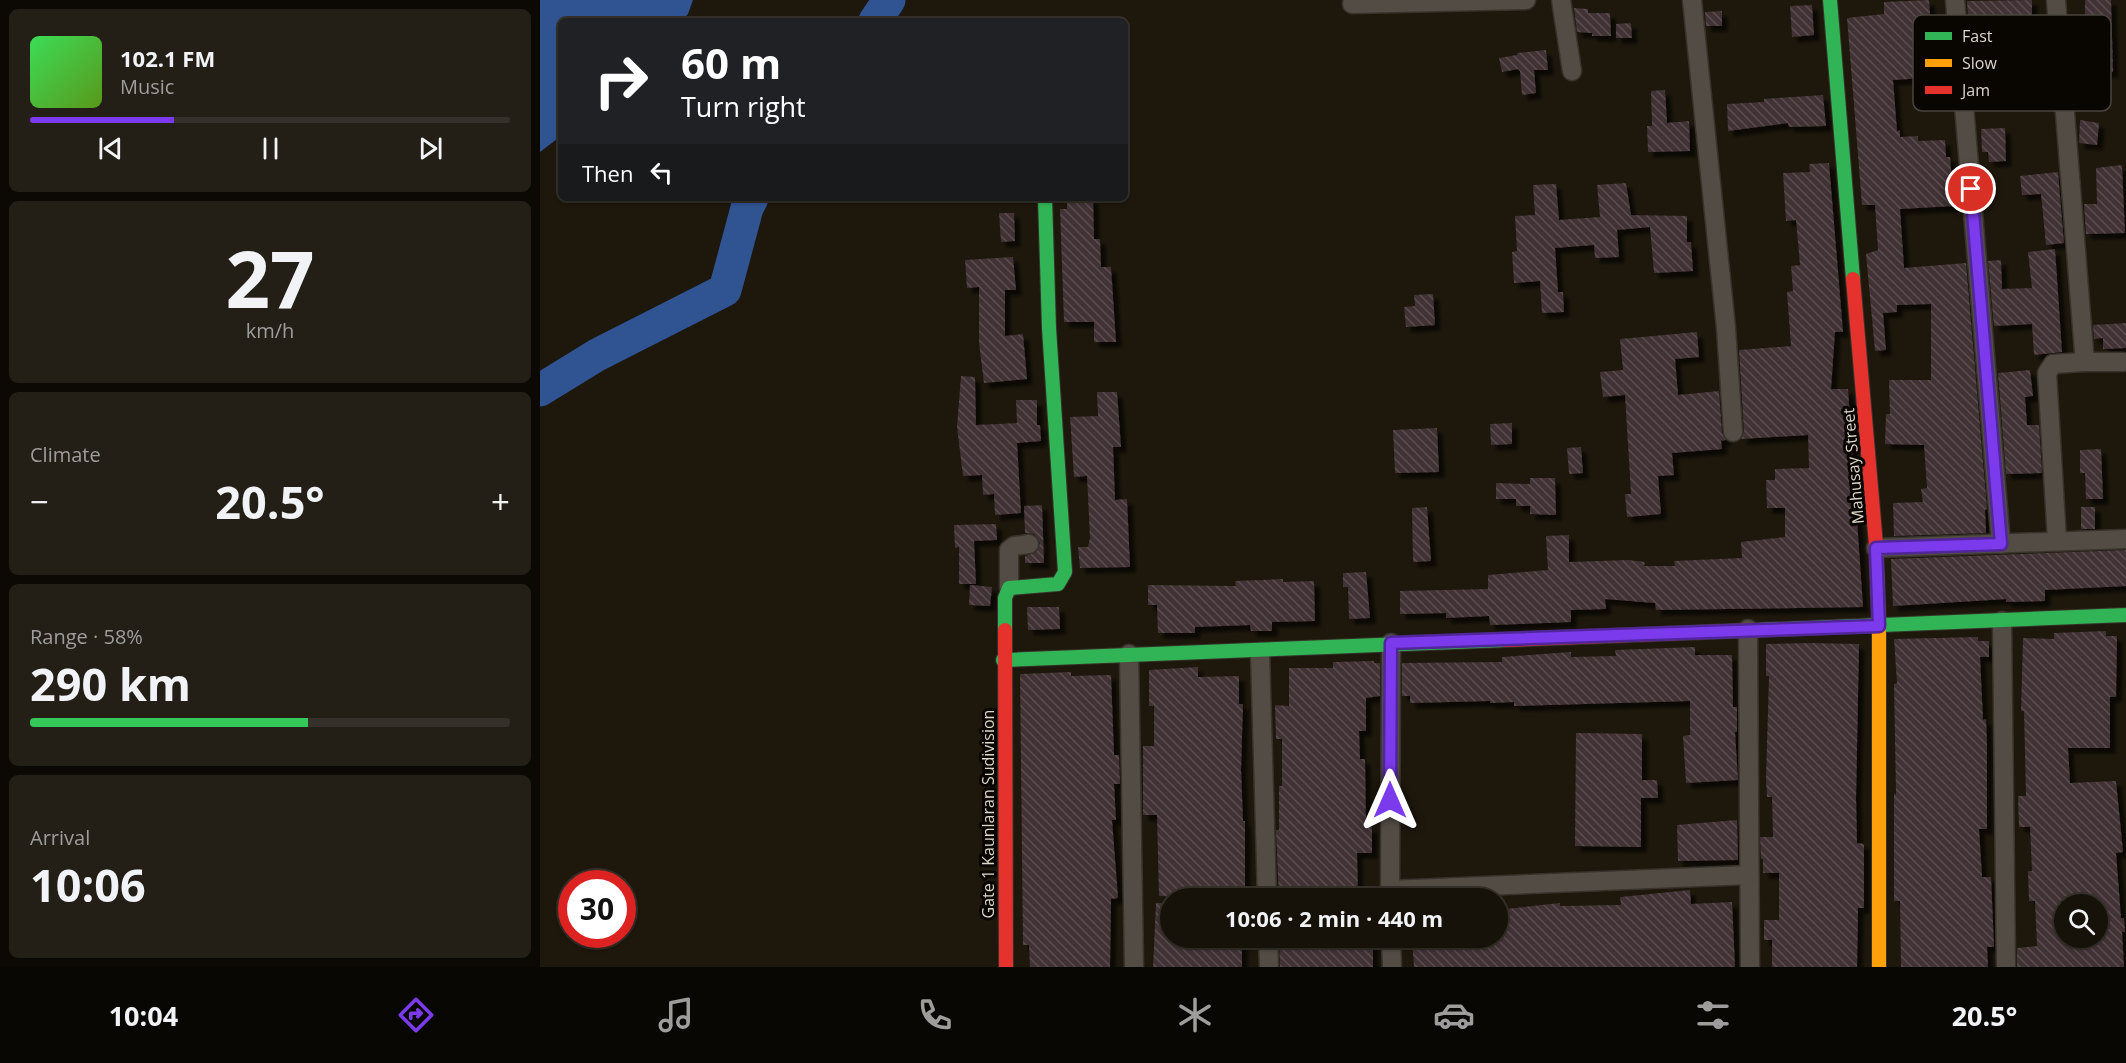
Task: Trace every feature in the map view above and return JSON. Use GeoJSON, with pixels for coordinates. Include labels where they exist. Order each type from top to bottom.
{"type":"FeatureCollection","features":[{"type":"Feature","properties":{"kind":"street"},"geometry":{"type":"LineString","coordinates":[[1352,4],[1526,0]]}},
{"type":"Feature","properties":{"kind":"street"},"geometry":{"type":"LineString","coordinates":[[1561,0],[1572,71]]}},
{"type":"Feature","properties":{"kind":"street"},"geometry":{"type":"LineString","coordinates":[[1692,0],[1726,328],[1732,432]]}},
{"type":"Feature","properties":{"kind":"street","name":"Mahusay Street"},"geometry":{"type":"LineString","coordinates":[[1830,0],[1876,548],[1879,626],[1879,967]]}},
{"type":"Feature","properties":{"kind":"street"},"geometry":{"type":"LineString","coordinates":[[1955,0],[1956,15]]}},
{"type":"Feature","properties":{"kind":"street"},"geometry":{"type":"LineString","coordinates":[[2056,0],[2057,15]]}},
{"type":"Feature","properties":{"kind":"street"},"geometry":{"type":"LineString","coordinates":[[1964,111],[2001,544]]}},
{"type":"Feature","properties":{"kind":"street"},"geometry":{"type":"LineString","coordinates":[[2065,111],[2084,362]]}},
{"type":"Feature","properties":{"kind":"street"},"geometry":{"type":"LineString","coordinates":[[1029,544],[1014,546],[1009,550],[1010,588],[1051,586],[1062,580],[1065,572],[1049,327],[1045,201]]}},
{"type":"Feature","properties":{"kind":"street"},"geometry":{"type":"LineString","coordinates":[[2057,541],[2047,373],[2053,364],[2123,362]]}},
{"type":"Feature","properties":{"kind":"street"},"geometry":{"type":"LineString","coordinates":[[1876,548],[2126,539]]}},
{"type":"Feature","properties":{"kind":"street","name":"Gate 1 Kaunlaran Sudivision"},"geometry":{"type":"LineString","coordinates":[[1006,967],[1003,660],[1005,598],[1010,588]]}},
{"type":"Feature","properties":{"kind":"street"},"geometry":{"type":"LineString","coordinates":[[1003,660],[1129,654],[1260,652],[1391,643],[2126,615]]}},
{"type":"Feature","properties":{"kind":"street"},"geometry":{"type":"LineString","coordinates":[[2002,621],[2006,967]]}},
{"type":"Feature","properties":{"kind":"street"},"geometry":{"type":"LineString","coordinates":[[1748,629],[1750,967]]}},
{"type":"Feature","properties":{"kind":"street"},"geometry":{"type":"LineString","coordinates":[[1389,888],[1391,643]]}},
{"type":"Feature","properties":{"kind":"street"},"geometry":{"type":"LineString","coordinates":[[1260,652],[1267,888]]}},
{"type":"Feature","properties":{"kind":"street"},"geometry":{"type":"LineString","coordinates":[[1129,654],[1134,967]]}},
{"type":"Feature","properties":{"kind":"street"},"geometry":{"type":"LineString","coordinates":[[1502,888],[1748,875]]}},
{"type":"Feature","properties":{"kind":"street"},"geometry":{"type":"LineString","coordinates":[[1268,948],[1269,967]]}},
{"type":"Feature","properties":{"kind":"street"},"geometry":{"type":"LineString","coordinates":[[1391,948],[1392,967]]}},
{"type":"Feature","properties":{"kind":"water"},"geometry":{"type":"Polygon","coordinates":[[[540,0],[693,0],[684,18],[558,18],[558,138],[540,152],[540,0]]]}},
{"type":"Feature","properties":{"kind":"building"},"geometry":{"type":"Polygon","coordinates":[[[1929,0],[1930,15],[1913,15],[1913,79],[1893,80],[1897,131],[1900,130],[1900,137],[1918,136],[1918,141],[1945,140],[1946,157],[1950,157],[1954,206],[1900,209],[1904,268],[1966,263],[1987,509],[1985,510],[1986,533],[1894,536],[1893,503],[1923,502],[1921,489],[1927,488],[1924,445],[1885,444],[1886,414],[1890,414],[1889,380],[1931,380],[1931,304],[1897,305],[1897,312],[1883,313],[1886,350],[1875,351],[1866,254],[1878,250],[1875,205],[1862,205],[1847,18],[1884,14],[1884,2],[1929,0]]]}},
{"type":"Feature","properties":{"kind":"building"},"geometry":{"type":"Polygon","coordinates":[[[2032,0],[2032,15],[1968,15],[1967,1],[2032,0]]]}},
{"type":"Feature","properties":{"kind":"building"},"geometry":{"type":"Polygon","coordinates":[[[2085,0],[2111,0],[2113,72],[2111,72],[2111,15],[2085,15],[2085,0]]]}},
{"type":"Feature","properties":{"kind":"building"},"geometry":{"type":"Polygon","coordinates":[[[1812,5],[1814,35],[1792,37],[1790,6],[1812,5]]]}},
{"type":"Feature","properties":{"kind":"building"},"geometry":{"type":"Polygon","coordinates":[[[1574,8],[1588,9],[1588,13],[1610,13],[1611,36],[1592,36],[1592,33],[1577,32],[1574,8]]]}},
{"type":"Feature","properties":{"kind":"building"},"geometry":{"type":"Polygon","coordinates":[[[1722,11],[1722,26],[1706,26],[1705,12],[1722,11]]]}},
{"type":"Feature","properties":{"kind":"building"},"geometry":{"type":"Polygon","coordinates":[[[1631,23],[1632,38],[1616,38],[1616,24],[1631,23]]]}},
{"type":"Feature","properties":{"kind":"building"},"geometry":{"type":"Polygon","coordinates":[[[1546,50],[1548,70],[1534,70],[1536,93],[1522,95],[1520,71],[1518,69],[1502,72],[1499,58],[1517,55],[1517,53],[1546,50]]]}},
{"type":"Feature","properties":{"kind":"building"},"geometry":{"type":"Polygon","coordinates":[[[1665,90],[1667,123],[1689,121],[1690,151],[1648,152],[1647,126],[1652,126],[1651,91],[1665,90]]]}},
{"type":"Feature","properties":{"kind":"building"},"geometry":{"type":"Polygon","coordinates":[[[1823,95],[1826,126],[1789,127],[1788,123],[1728,131],[1727,104],[1823,95]]]}},
{"type":"Feature","properties":{"kind":"building"},"geometry":{"type":"Polygon","coordinates":[[[2080,120],[2099,123],[2097,145],[2079,143],[2080,120]]]}},
{"type":"Feature","properties":{"kind":"building"},"geometry":{"type":"Polygon","coordinates":[[[2005,128],[2006,161],[1989,162],[1988,152],[1982,152],[1981,129],[2005,128]]]}},
{"type":"Feature","properties":{"kind":"building"},"geometry":{"type":"Polygon","coordinates":[[[1829,163],[1843,332],[1835,332],[1831,389],[1848,389],[1863,607],[1656,610],[1655,603],[1605,599],[1606,609],[1571,610],[1571,622],[1490,625],[1489,616],[1446,618],[1446,613],[1400,614],[1400,591],[1488,589],[1488,575],[1548,570],[1546,536],[1569,535],[1569,562],[1628,560],[1645,562],[1644,566],[1675,566],[1674,561],[1742,558],[1741,542],[1785,537],[1785,508],[1767,508],[1766,480],[1775,480],[1775,469],[1809,468],[1808,435],[1741,439],[1744,431],[1739,350],[1791,346],[1787,292],[1793,291],[1791,266],[1800,265],[1796,220],[1786,221],[1783,173],[1810,172],[1809,164],[1829,163]]]}},
{"type":"Feature","properties":{"kind":"building"},"geometry":{"type":"Polygon","coordinates":[[[2122,165],[2125,233],[2086,234],[2084,204],[2097,204],[2096,168],[2122,165]]]}},
{"type":"Feature","properties":{"kind":"building"},"geometry":{"type":"Polygon","coordinates":[[[2058,172],[2064,243],[2046,245],[2041,194],[2022,195],[2020,176],[2058,172]]]}},
{"type":"Feature","properties":{"kind":"building"},"geometry":{"type":"Polygon","coordinates":[[[1626,183],[1631,215],[1687,216],[1687,242],[1691,242],[1693,271],[1654,273],[1650,227],[1617,230],[1619,257],[1595,258],[1594,245],[1555,248],[1558,292],[1563,292],[1564,312],[1542,313],[1540,281],[1514,283],[1512,252],[1517,251],[1515,216],[1535,215],[1533,185],[1556,184],[1559,220],[1600,217],[1597,185],[1626,183]]]}},
{"type":"Feature","properties":{"kind":"building"},"geometry":{"type":"Polygon","coordinates":[[[1067,201],[1093,201],[1094,239],[1100,239],[1101,267],[1111,267],[1116,342],[1094,342],[1094,322],[1064,322],[1060,209],[1067,209],[1067,201]]]}},
{"type":"Feature","properties":{"kind":"building"},"geometry":{"type":"Polygon","coordinates":[[[999,213],[1014,213],[1015,241],[1001,242],[999,213]]]}},
{"type":"Feature","properties":{"kind":"building"},"geometry":{"type":"Polygon","coordinates":[[[2055,249],[2062,352],[2034,355],[2032,324],[1994,326],[1988,261],[2001,260],[2002,289],[2032,288],[2028,252],[2055,249]]]}},
{"type":"Feature","properties":{"kind":"building"},"geometry":{"type":"Polygon","coordinates":[[[1013,257],[1016,290],[1005,290],[1005,336],[1023,334],[1027,379],[984,383],[979,343],[979,287],[967,288],[965,260],[1013,257]]]}},
{"type":"Feature","properties":{"kind":"building"},"geometry":{"type":"Polygon","coordinates":[[[1433,294],[1435,325],[1406,327],[1404,307],[1415,306],[1414,295],[1433,294]]]}},
{"type":"Feature","properties":{"kind":"building"},"geometry":{"type":"Polygon","coordinates":[[[2126,323],[2126,348],[2103,349],[2103,338],[2094,339],[2093,325],[2126,323]]]}},
{"type":"Feature","properties":{"kind":"building"},"geometry":{"type":"Polygon","coordinates":[[[1697,332],[1699,357],[1675,359],[1678,395],[1719,391],[1722,433],[1726,440],[1721,441],[1722,449],[1672,453],[1674,475],[1658,476],[1661,514],[1627,517],[1625,494],[1631,494],[1625,395],[1603,397],[1600,372],[1623,370],[1620,339],[1697,332]]]}},
{"type":"Feature","properties":{"kind":"building"},"geometry":{"type":"Polygon","coordinates":[[[2030,370],[2033,396],[2025,397],[2027,425],[2039,425],[2042,473],[2006,474],[1998,373],[2030,370]]]}},
{"type":"Feature","properties":{"kind":"building"},"geometry":{"type":"Polygon","coordinates":[[[961,376],[975,377],[976,425],[1017,423],[1016,400],[1037,400],[1037,425],[1040,425],[1041,441],[1017,443],[1021,513],[995,515],[994,494],[983,495],[982,475],[963,476],[957,427],[961,376]]]}},
{"type":"Feature","properties":{"kind":"building"},"geometry":{"type":"Polygon","coordinates":[[[1097,392],[1117,392],[1121,447],[1113,447],[1115,500],[1127,499],[1130,567],[1080,568],[1078,547],[1088,547],[1090,538],[1087,476],[1074,477],[1070,417],[1098,416],[1097,392]]]}},
{"type":"Feature","properties":{"kind":"building"},"geometry":{"type":"Polygon","coordinates":[[[1512,423],[1512,444],[1491,445],[1490,424],[1512,423]]]}},
{"type":"Feature","properties":{"kind":"building"},"geometry":{"type":"Polygon","coordinates":[[[1437,428],[1439,472],[1395,473],[1393,430],[1437,428]]]}},
{"type":"Feature","properties":{"kind":"building"},"geometry":{"type":"Polygon","coordinates":[[[1581,447],[1583,473],[1569,474],[1567,448],[1581,447]]]}},
{"type":"Feature","properties":{"kind":"building"},"geometry":{"type":"Polygon","coordinates":[[[2101,449],[2103,499],[2086,499],[2085,473],[2080,473],[2080,450],[2101,449]]]}},
{"type":"Feature","properties":{"kind":"building"},"geometry":{"type":"Polygon","coordinates":[[[1530,478],[1555,478],[1556,515],[1530,514],[1530,506],[1516,506],[1516,499],[1496,499],[1496,483],[1530,484],[1530,478]]]}},
{"type":"Feature","properties":{"kind":"building"},"geometry":{"type":"Polygon","coordinates":[[[1042,505],[1044,563],[1025,563],[1025,556],[1036,552],[1040,543],[1034,534],[1025,533],[1024,506],[1042,505]]]}},
{"type":"Feature","properties":{"kind":"building"},"geometry":{"type":"Polygon","coordinates":[[[1427,507],[1431,561],[1413,562],[1412,508],[1427,507]]]}},
{"type":"Feature","properties":{"kind":"building"},"geometry":{"type":"Polygon","coordinates":[[[2081,507],[2095,507],[2095,529],[2081,529],[2081,507]]]}},
{"type":"Feature","properties":{"kind":"building"},"geometry":{"type":"Polygon","coordinates":[[[996,524],[997,540],[974,541],[976,584],[959,584],[959,547],[955,548],[954,525],[996,524]]]}},
{"type":"Feature","properties":{"kind":"building"},"geometry":{"type":"Polygon","coordinates":[[[2126,550],[2126,586],[2045,590],[2045,601],[2006,602],[2006,599],[1893,606],[1891,559],[2126,550]]]}},
{"type":"Feature","properties":{"kind":"building"},"geometry":{"type":"Polygon","coordinates":[[[1366,572],[1370,618],[1349,619],[1348,587],[1343,587],[1343,573],[1366,572]]]}},
{"type":"Feature","properties":{"kind":"building"},"geometry":{"type":"Polygon","coordinates":[[[1283,579],[1283,582],[1314,581],[1315,621],[1272,622],[1272,631],[1251,631],[1250,625],[1195,627],[1195,633],[1158,633],[1157,605],[1148,605],[1148,585],[1236,586],[1235,581],[1283,579]]]}},
{"type":"Feature","properties":{"kind":"building"},"geometry":{"type":"Polygon","coordinates":[[[970,585],[992,587],[990,606],[969,605],[970,585]]]}},
{"type":"Feature","properties":{"kind":"building"},"geometry":{"type":"Polygon","coordinates":[[[1027,607],[1059,607],[1060,629],[1028,630],[1027,607]]]}},
{"type":"Feature","properties":{"kind":"building"},"geometry":{"type":"Polygon","coordinates":[[[2106,631],[2106,636],[2117,636],[2116,697],[2110,697],[2110,748],[2068,748],[2070,783],[2116,781],[2123,852],[2116,853],[2121,918],[2124,918],[2125,932],[2122,932],[2124,967],[2017,967],[2017,948],[2037,946],[2035,901],[2029,901],[2028,871],[2032,871],[2030,827],[2019,827],[2018,796],[2026,796],[2024,711],[2021,711],[2023,638],[2054,639],[2054,633],[2106,631]]]}},
{"type":"Feature","properties":{"kind":"building"},"geometry":{"type":"Polygon","coordinates":[[[1978,637],[1978,641],[1989,641],[1989,657],[1980,657],[1983,720],[1986,719],[1987,829],[1979,829],[1982,877],[1991,877],[1994,947],[1987,947],[1988,967],[1901,967],[1900,901],[1894,901],[1894,794],[1896,794],[1894,684],[1897,683],[1894,639],[1978,637]]]}},
{"type":"Feature","properties":{"kind":"building"},"geometry":{"type":"Polygon","coordinates":[[[1766,644],[1859,644],[1856,799],[1857,843],[1864,844],[1864,908],[1858,908],[1857,967],[1772,967],[1772,940],[1764,940],[1764,920],[1779,920],[1779,873],[1763,873],[1763,859],[1761,859],[1760,837],[1773,837],[1772,797],[1767,797],[1766,778],[1769,676],[1766,676],[1766,644]]]}},
{"type":"Feature","properties":{"kind":"building"},"geometry":{"type":"Polygon","coordinates":[[[1695,647],[1695,655],[1732,655],[1733,707],[1737,707],[1737,732],[1735,732],[1738,780],[1686,783],[1683,736],[1690,735],[1690,701],[1514,706],[1514,702],[1490,703],[1490,701],[1410,703],[1410,696],[1402,696],[1402,663],[1502,662],[1502,657],[1571,652],[1571,657],[1616,656],[1615,650],[1695,647]]]}},
{"type":"Feature","properties":{"kind":"building"},"geometry":{"type":"Polygon","coordinates":[[[1374,661],[1374,663],[1380,663],[1380,696],[1366,698],[1366,731],[1359,731],[1360,759],[1365,759],[1366,827],[1372,827],[1372,853],[1357,853],[1358,888],[1279,888],[1276,830],[1279,830],[1279,786],[1282,786],[1282,739],[1276,739],[1275,705],[1289,706],[1289,668],[1333,668],[1333,662],[1374,661]]]}},
{"type":"Feature","properties":{"kind":"building"},"geometry":{"type":"Polygon","coordinates":[[[1198,667],[1198,677],[1239,676],[1239,704],[1243,704],[1241,770],[1243,821],[1245,821],[1245,888],[1160,888],[1159,896],[1157,815],[1143,815],[1143,746],[1154,746],[1154,706],[1149,706],[1149,670],[1198,667]]]}},
{"type":"Feature","properties":{"kind":"building"},"geometry":{"type":"Polygon","coordinates":[[[1071,672],[1071,676],[1111,675],[1114,755],[1119,755],[1120,784],[1114,784],[1116,820],[1112,820],[1118,898],[1111,899],[1110,967],[1030,967],[1029,945],[1023,945],[1020,674],[1071,672]]]}},
{"type":"Feature","properties":{"kind":"building"},"geometry":{"type":"Polygon","coordinates":[[[1576,733],[1642,734],[1642,780],[1657,780],[1658,798],[1641,798],[1641,847],[1575,846],[1576,733]]]}},
{"type":"Feature","properties":{"kind":"building"},"geometry":{"type":"Polygon","coordinates":[[[1737,820],[1738,860],[1678,861],[1677,825],[1737,820]]]}},
{"type":"Feature","properties":{"kind":"building"},"geometry":{"type":"Polygon","coordinates":[[[1690,890],[1691,904],[1732,902],[1735,967],[1414,967],[1413,948],[1508,948],[1508,909],[1560,903],[1560,906],[1621,905],[1620,897],[1690,890]]]}},
{"type":"Feature","properties":{"kind":"building"},"geometry":{"type":"Polygon","coordinates":[[[1156,903],[1160,903],[1160,948],[1242,948],[1242,967],[1153,967],[1156,903]]]}},
{"type":"Feature","properties":{"kind":"building"},"geometry":{"type":"Polygon","coordinates":[[[1279,948],[1373,948],[1373,967],[1280,967],[1279,948]]]}},
{"type":"Feature","properties":{"kind":"waterway"},"geometry":{"type":"LineString","coordinates":[[877,18],[889,0]]}},
{"type":"Feature","properties":{"kind":"waterway"},"geometry":{"type":"LineString","coordinates":[[540,390],[597,355],[725,290],[750,201]]}},
{"type":"Feature","properties":{"kind":"traffic: fast"},"geometry":{"type":"LineString","coordinates":[[1830,0],[1853,279]]}},
{"type":"Feature","properties":{"kind":"traffic: fast"},"geometry":{"type":"LineString","coordinates":[[1005,630],[1005,598],[1009,588],[1058,584],[1065,572],[1049,328],[1045,201]]}},
{"type":"Feature","properties":{"kind":"traffic: fast"},"geometry":{"type":"LineString","coordinates":[[1757,630],[2126,615]]}},
{"type":"Feature","properties":{"kind":"traffic: fast"},"geometry":{"type":"LineString","coordinates":[[1003,660],[1505,640]]}},
{"type":"Feature","properties":{"kind":"traffic: slow"},"geometry":{"type":"LineString","coordinates":[[1876,545],[1879,626],[1879,967]]}},
{"type":"Feature","properties":{"kind":"traffic: jam"},"geometry":{"type":"LineString","coordinates":[[1853,279],[1876,545]]}},
{"type":"Feature","properties":{"kind":"traffic: jam"},"geometry":{"type":"LineString","coordinates":[[1005,630],[1006,967]]}},
{"type":"Feature","properties":{"kind":"traffic: jam"},"geometry":{"type":"LineString","coordinates":[[1505,640],[1757,630]]}},
{"type":"Feature","properties":{"kind":"route"},"geometry":{"type":"LineString","coordinates":[[1390,800],[1391,643],[1879,626],[1876,548],[2001,544],[1971,189]]}}]}
